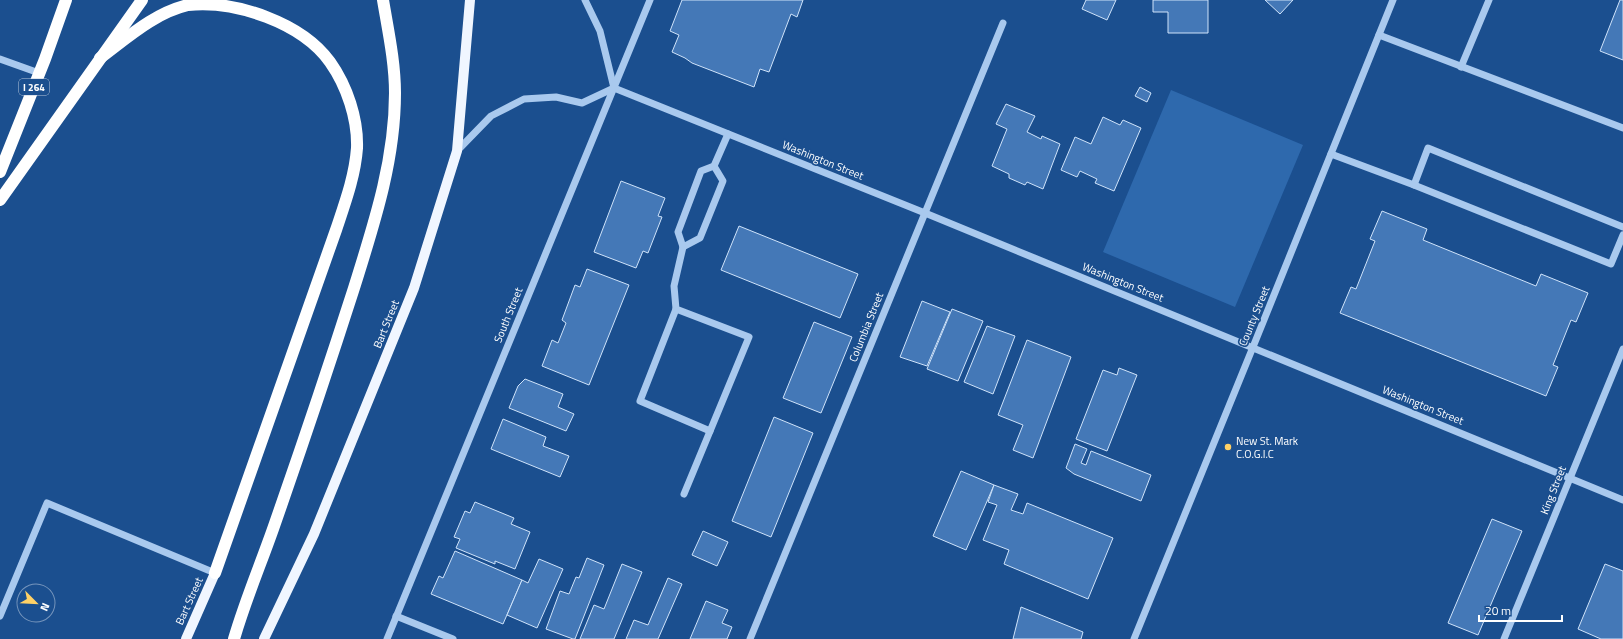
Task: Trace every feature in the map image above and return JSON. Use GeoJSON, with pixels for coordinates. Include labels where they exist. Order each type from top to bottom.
{"type":"FeatureCollection","features":[{"type":"Feature","properties":{"kind":"highway","name":"I 264"},"geometry":{"type":"LineString","coordinates":[[0,172],[66,0]]}},
{"type":"Feature","properties":{"kind":"highway"},"geometry":{"type":"LineString","coordinates":[[0,200],[142,0]]}},
{"type":"Feature","properties":{"kind":"highway"},"geometry":{"type":"LineString","coordinates":[[234,639],[244,605],[273,530],[335,347],[375,222],[387,176],[393,131],[395,92],[391,50],[382,0]]}},
{"type":"Feature","properties":{"kind":"highway"},"geometry":{"type":"LineString","coordinates":[[100,58],[148,22],[168,12],[188,5],[208,2],[230,3],[256,10],[283,22],[311,41],[330,62],[344,88],[354,116],[357,147],[352,181],[215,573]]}},
{"type":"Feature","properties":{"kind":"main road","name":"Bart Street"},"geometry":{"type":"LineString","coordinates":[[264,639],[314,534],[414,288],[457,152],[470,0]]}},
{"type":"Feature","properties":{"kind":"main road","name":"Bart Street"},"geometry":{"type":"LineString","coordinates":[[186,639],[215,573]]}},
{"type":"Feature","properties":{"kind":"street"},"geometry":{"type":"LineString","coordinates":[[457,152],[491,116],[524,99],[556,96],[582,102],[614,88],[600,31],[585,0]]}},
{"type":"Feature","properties":{"kind":"street","name":"South Street"},"geometry":{"type":"LineString","coordinates":[[387,639],[650,0]]}},
{"type":"Feature","properties":{"kind":"street","name":"County Street"},"geometry":{"type":"LineString","coordinates":[[1134,639],[1393,0]]}},
{"type":"Feature","properties":{"kind":"street"},"geometry":{"type":"LineString","coordinates":[[1461,67],[1489,0]]}},
{"type":"Feature","properties":{"kind":"street","name":"Columbia Street"},"geometry":{"type":"LineString","coordinates":[[750,639],[1003,23]]}},
{"type":"Feature","properties":{"kind":"street"},"geometry":{"type":"LineString","coordinates":[[1379,35],[1623,128]]}},
{"type":"Feature","properties":{"kind":"street"},"geometry":{"type":"LineString","coordinates":[[0,59],[39,73]]}},
{"type":"Feature","properties":{"kind":"street","name":"Washington Street"},"geometry":{"type":"LineString","coordinates":[[614,88],[925,213],[1623,500]]}},
{"type":"Feature","properties":{"kind":"street"},"geometry":{"type":"LineString","coordinates":[[710,431],[640,401],[676,309],[674,286],[682,247],[678,232],[701,172],[714,166],[728,134]]}},
{"type":"Feature","properties":{"kind":"street"},"geometry":{"type":"LineString","coordinates":[[1414,185],[1428,148],[1623,227]]}},
{"type":"Feature","properties":{"kind":"street"},"geometry":{"type":"LineString","coordinates":[[1331,154],[1414,185],[1611,264],[1623,235]]}},
{"type":"Feature","properties":{"kind":"street"},"geometry":{"type":"LineString","coordinates":[[682,247],[700,238],[721,186],[723,180],[714,166]]}},
{"type":"Feature","properties":{"kind":"street"},"geometry":{"type":"LineString","coordinates":[[676,309],[749,337],[684,494]]}},
{"type":"Feature","properties":{"kind":"street","name":"King Street"},"geometry":{"type":"LineString","coordinates":[[1504,639],[1623,349]]}},
{"type":"Feature","properties":{"kind":"street"},"geometry":{"type":"LineString","coordinates":[[0,616],[47,503],[215,573]]}},
{"type":"Feature","properties":{"kind":"street"},"geometry":{"type":"LineString","coordinates":[[396,616],[453,639]]}},
{"type":"Feature","properties":{"kind":"shaded area"},"geometry":{"type":"Polygon","coordinates":[[[1171,90],[1303,145],[1235,307],[1103,252],[1171,90]]]}},
{"type":"Feature","properties":{"kind":"building"},"geometry":{"type":"Polygon","coordinates":[[[682,0],[803,0],[797,17],[791,14],[769,72],[760,69],[754,87],[692,63],[672,52],[679,35],[670,31],[682,0]]]}},
{"type":"Feature","properties":{"kind":"building"},"geometry":{"type":"Polygon","coordinates":[[[1086,0],[1116,0],[1107,20],[1082,9],[1086,0]]]}},
{"type":"Feature","properties":{"kind":"building"},"geometry":{"type":"Polygon","coordinates":[[[1153,0],[1208,0],[1208,33],[1168,33],[1168,12],[1153,12],[1153,0]]]}},
{"type":"Feature","properties":{"kind":"building"},"geometry":{"type":"Polygon","coordinates":[[[1265,0],[1293,0],[1280,14],[1265,0]]]}},
{"type":"Feature","properties":{"kind":"building"},"geometry":{"type":"Polygon","coordinates":[[[1620,0],[1623,0],[1623,60],[1600,51],[1620,0]]]}},
{"type":"Feature","properties":{"kind":"building"},"geometry":{"type":"Polygon","coordinates":[[[1140,87],[1151,93],[1147,102],[1135,96],[1140,87]]]}},
{"type":"Feature","properties":{"kind":"building"},"geometry":{"type":"Polygon","coordinates":[[[1006,104],[1035,116],[1027,132],[1041,139],[1042,136],[1060,144],[1043,189],[1027,182],[1025,185],[1009,178],[1009,174],[992,166],[1007,129],[996,124],[1006,104]]]}},
{"type":"Feature","properties":{"kind":"building"},"geometry":{"type":"Polygon","coordinates":[[[1103,117],[1120,125],[1123,120],[1141,128],[1114,191],[1095,183],[1097,179],[1080,171],[1077,177],[1061,170],[1075,137],[1091,144],[1103,117]]]}},
{"type":"Feature","properties":{"kind":"building"},"geometry":{"type":"Polygon","coordinates":[[[621,181],[665,198],[658,216],[662,217],[648,253],[643,251],[636,268],[594,252],[621,181]]]}},
{"type":"Feature","properties":{"kind":"building"},"geometry":{"type":"Polygon","coordinates":[[[1382,211],[1427,229],[1423,240],[1536,286],[1541,274],[1588,293],[1576,322],[1571,320],[1553,365],[1558,367],[1546,396],[1340,313],[1351,287],[1356,289],[1375,241],[1370,239],[1382,211]]]}},
{"type":"Feature","properties":{"kind":"building"},"geometry":{"type":"Polygon","coordinates":[[[739,226],[858,274],[840,318],[721,270],[739,226]]]}},
{"type":"Feature","properties":{"kind":"building"},"geometry":{"type":"Polygon","coordinates":[[[587,269],[629,285],[589,385],[542,366],[552,340],[558,343],[566,323],[562,320],[575,285],[580,287],[587,269]]]}},
{"type":"Feature","properties":{"kind":"building"},"geometry":{"type":"Polygon","coordinates":[[[922,301],[950,312],[927,366],[900,357],[922,301]]]}},
{"type":"Feature","properties":{"kind":"building"},"geometry":{"type":"Polygon","coordinates":[[[952,309],[983,321],[958,381],[927,369],[952,309]]]}},
{"type":"Feature","properties":{"kind":"building"},"geometry":{"type":"Polygon","coordinates":[[[814,322],[852,337],[821,413],[783,398],[814,322]]]}},
{"type":"Feature","properties":{"kind":"building"},"geometry":{"type":"Polygon","coordinates":[[[987,326],[1015,336],[993,394],[964,382],[987,326]]]}},
{"type":"Feature","properties":{"kind":"building"},"geometry":{"type":"Polygon","coordinates":[[[1027,340],[1071,357],[1033,458],[1013,450],[1023,425],[998,415],[1027,340]]]}},
{"type":"Feature","properties":{"kind":"building"},"geometry":{"type":"Polygon","coordinates":[[[1119,368],[1137,375],[1107,451],[1076,439],[1103,370],[1117,375],[1119,368]]]}},
{"type":"Feature","properties":{"kind":"building"},"geometry":{"type":"Polygon","coordinates":[[[525,379],[563,394],[558,407],[574,414],[566,431],[509,408],[518,386],[525,379]]]}},
{"type":"Feature","properties":{"kind":"building"},"geometry":{"type":"Polygon","coordinates":[[[774,417],[813,433],[771,537],[732,521],[774,417]]]}},
{"type":"Feature","properties":{"kind":"building"},"geometry":{"type":"Polygon","coordinates":[[[503,419],[546,437],[543,446],[569,456],[560,477],[491,449],[503,419]]]}},
{"type":"Feature","properties":{"kind":"building"},"geometry":{"type":"Polygon","coordinates":[[[1075,444],[1087,449],[1081,463],[1086,465],[1091,451],[1151,475],[1141,501],[1074,474],[1066,468],[1075,444]]]}},
{"type":"Feature","properties":{"kind":"building"},"geometry":{"type":"Polygon","coordinates":[[[961,471],[994,485],[966,550],[933,536],[961,471]]]}},
{"type":"Feature","properties":{"kind":"building"},"geometry":{"type":"Polygon","coordinates":[[[994,485],[1018,494],[1011,510],[1023,514],[1027,503],[1113,538],[1088,599],[1004,564],[1009,550],[983,540],[997,505],[988,502],[994,485]]]}},
{"type":"Feature","properties":{"kind":"building"},"geometry":{"type":"Polygon","coordinates":[[[475,502],[514,518],[511,524],[530,532],[515,569],[495,561],[495,564],[456,548],[460,539],[454,537],[465,511],[470,513],[475,502]]]}},
{"type":"Feature","properties":{"kind":"building"},"geometry":{"type":"Polygon","coordinates":[[[1492,519],[1522,531],[1478,635],[1448,623],[1492,519]]]}},
{"type":"Feature","properties":{"kind":"building"},"geometry":{"type":"Polygon","coordinates":[[[703,531],[728,542],[717,566],[692,555],[703,531]]]}},
{"type":"Feature","properties":{"kind":"building"},"geometry":{"type":"Polygon","coordinates":[[[455,551],[522,580],[503,624],[431,594],[439,576],[443,578],[455,551]]]}},
{"type":"Feature","properties":{"kind":"building"},"geometry":{"type":"Polygon","coordinates":[[[587,558],[604,565],[575,639],[573,639],[546,629],[560,591],[569,594],[576,577],[579,578],[587,558]]]}},
{"type":"Feature","properties":{"kind":"building"},"geometry":{"type":"Polygon","coordinates":[[[539,559],[563,569],[537,628],[507,615],[522,580],[528,583],[539,559]]]}},
{"type":"Feature","properties":{"kind":"building"},"geometry":{"type":"Polygon","coordinates":[[[622,564],[642,572],[614,639],[580,639],[594,605],[604,609],[622,564]]]}},
{"type":"Feature","properties":{"kind":"building"},"geometry":{"type":"Polygon","coordinates":[[[1605,564],[1623,571],[1623,639],[1601,639],[1578,629],[1605,564]]]}},
{"type":"Feature","properties":{"kind":"building"},"geometry":{"type":"Polygon","coordinates":[[[668,578],[682,584],[658,639],[626,639],[634,620],[648,625],[668,578]]]}},
{"type":"Feature","properties":{"kind":"building"},"geometry":{"type":"Polygon","coordinates":[[[706,601],[728,610],[722,623],[732,627],[727,639],[690,639],[706,601]]]}},
{"type":"Feature","properties":{"kind":"building"},"geometry":{"type":"Polygon","coordinates":[[[1021,607],[1083,632],[1081,639],[1013,639],[1021,607]]]}},
{"type":"Feature","properties":{"kind":"place","name":"New St. Mark C.O.G.I.C"},"geometry":{"type":"Point","coordinates":[1228,447]}}]}
